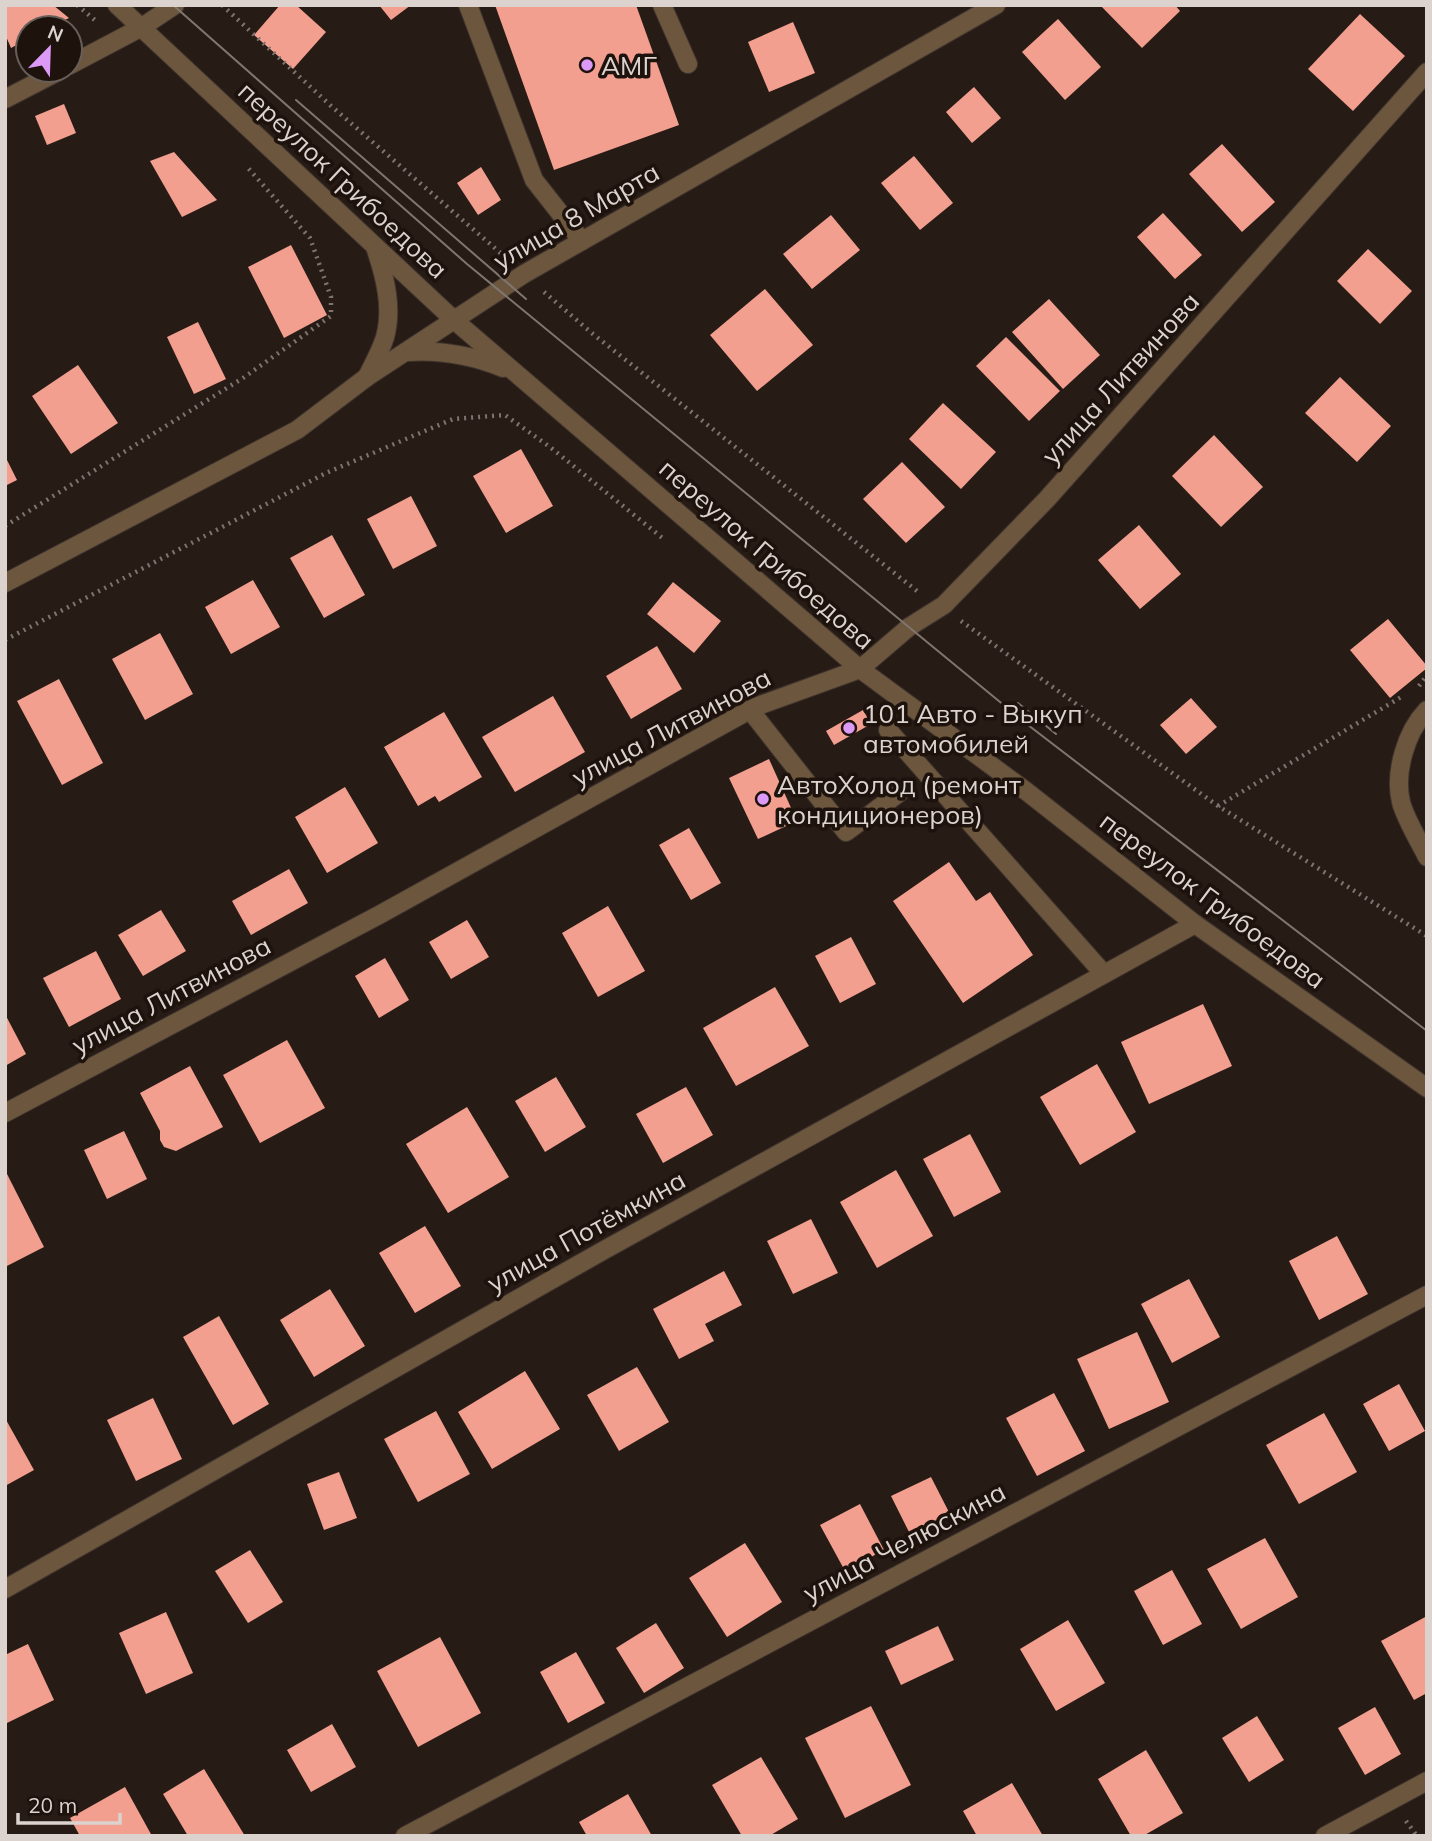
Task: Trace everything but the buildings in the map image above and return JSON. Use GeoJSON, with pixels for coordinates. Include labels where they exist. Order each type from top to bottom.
{"type":"FeatureCollection","features":[{"type":"Feature","properties":{"kind":"street","name":"переулок Грибоедова"},"geometry":{"type":"LineString","coordinates":[[117,5],[454,320],[860,669],[1026,791],[1195,924],[1427,1088]]}},
{"type":"Feature","properties":{"kind":"street"},"geometry":{"type":"LineString","coordinates":[[84,58],[142,27],[175,5]]}},
{"type":"Feature","properties":{"kind":"street"},"geometry":{"type":"LineString","coordinates":[[468,5],[534,180],[582,241]]}},
{"type":"Feature","properties":{"kind":"street"},"geometry":{"type":"LineString","coordinates":[[662,5],[688,64]]}},
{"type":"Feature","properties":{"kind":"street","name":"улица 8 Марта"},"geometry":{"type":"LineString","coordinates":[[5,583],[297,429],[367,377],[524,274],[996,5]]}},
{"type":"Feature","properties":{"kind":"street","name":"улица Литвинова"},"geometry":{"type":"LineString","coordinates":[[5,1113],[379,915],[750,709],[860,669],[909,627],[944,605],[1047,499],[1427,72]]}},
{"type":"Feature","properties":{"kind":"street"},"geometry":{"type":"LineString","coordinates":[[5,99],[34,84]]}},
{"type":"Feature","properties":{"kind":"street"},"geometry":{"type":"LineString","coordinates":[[367,377],[385,336],[388,307],[385,279],[375,247]]}},
{"type":"Feature","properties":{"kind":"street"},"geometry":{"type":"LineString","coordinates":[[404,352],[433,350],[459,353],[517,374]]}},
{"type":"Feature","properties":{"kind":"street"},"geometry":{"type":"LineString","coordinates":[[750,709],[846,832],[899,793]]}},
{"type":"Feature","properties":{"kind":"street"},"geometry":{"type":"LineString","coordinates":[[1427,710],[1416,721],[1401,760],[1401,802],[1427,857]]}},
{"type":"Feature","properties":{"kind":"street"},"geometry":{"type":"LineString","coordinates":[[888,730],[1104,974]]}},
{"type":"Feature","properties":{"kind":"street","name":"улица Потёмкина"},"geometry":{"type":"LineString","coordinates":[[5,1588],[606,1249],[1195,924]]}},
{"type":"Feature","properties":{"kind":"street","name":"улица Челюскина"},"geometry":{"type":"LineString","coordinates":[[405,1836],[1427,1295]]}},
{"type":"Feature","properties":{"kind":"street"},"geometry":{"type":"LineString","coordinates":[[1325,1836],[1427,1781]]}},
{"type":"Feature","properties":{"kind":"path"},"geometry":{"type":"LineString","coordinates":[[77,5],[117,40]]}},
{"type":"Feature","properties":{"kind":"path"},"geometry":{"type":"LineString","coordinates":[[222,5],[330,105],[593,334],[908,584],[944,605],[966,627],[1218,806],[1427,936]]}},
{"type":"Feature","properties":{"kind":"path"},"geometry":{"type":"LineString","coordinates":[[5,526],[243,378],[331,316],[331,297],[310,237],[269,188],[242,161]]}},
{"type":"Feature","properties":{"kind":"path"},"geometry":{"type":"LineString","coordinates":[[5,640],[326,473],[453,419],[505,415],[550,447],[665,540]]}},
{"type":"Feature","properties":{"kind":"path"},"geometry":{"type":"LineString","coordinates":[[1218,806],[1420,685],[1427,675]]}},
{"type":"Feature","properties":{"kind":"tram line"},"geometry":{"type":"LineString","coordinates":[[173,5],[467,264],[1028,725],[1427,1031]]}},
{"type":"Feature","properties":{"kind":"tram line"},"geometry":{"type":"LineString","coordinates":[[296,100],[526,299]]}},
{"type":"Feature","properties":{"kind":"tram line"},"geometry":{"type":"LineString","coordinates":[[1018,703],[1056,734]]}},
{"type":"Feature","properties":{"kind":"place","name":"АМГ"},"geometry":{"type":"Point","coordinates":[587,65]}},
{"type":"Feature","properties":{"kind":"place","name":"101 Авто - Выкуп автомобилей"},"geometry":{"type":"Point","coordinates":[849,728]}},
{"type":"Feature","properties":{"kind":"place","name":"АвтоХолод (ремонт кондиционеров)"},"geometry":{"type":"Point","coordinates":[763,799]}}]}
